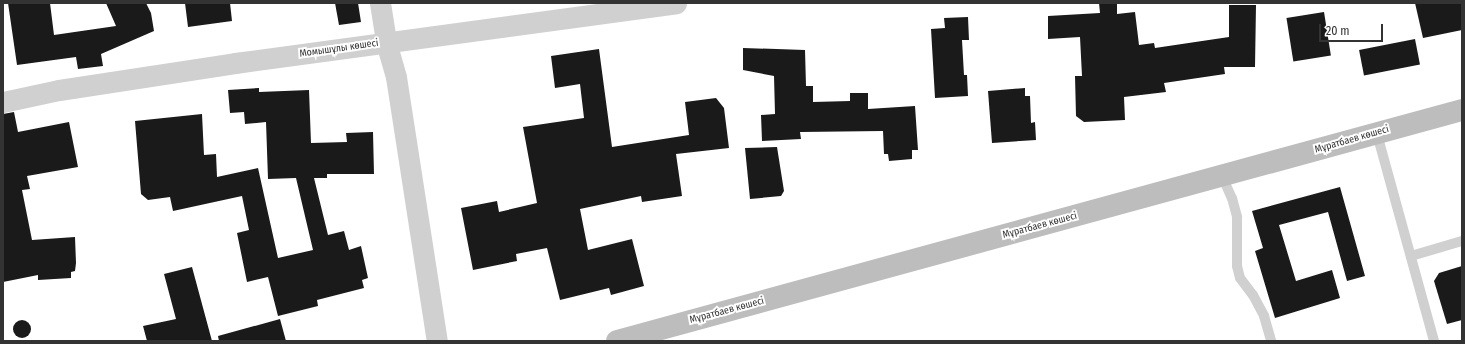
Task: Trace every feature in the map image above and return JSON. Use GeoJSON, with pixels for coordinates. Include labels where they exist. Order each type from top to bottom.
{"type":"FeatureCollection","features":[{"type":"Feature","properties":{"kind":"street"},"geometry":{"type":"LineString","coordinates":[[380,3],[386,42],[396,77],[437,341]]}},
{"type":"Feature","properties":{"kind":"street","name":"Момышұлы көшесі"},"geometry":{"type":"LineString","coordinates":[[3,102],[67,89],[386,42],[676,3]]}},
{"type":"Feature","properties":{"kind":"street","name":"Мұратбаев көшесі"},"geometry":{"type":"LineString","coordinates":[[620,341],[1462,110]]}},
{"type":"Feature","properties":{"kind":"lane"},"geometry":{"type":"LineString","coordinates":[[1377,134],[1434,341]]}},
{"type":"Feature","properties":{"kind":"lane"},"geometry":{"type":"LineString","coordinates":[[1222,176],[1232,198],[1236,217],[1236,266],[1240,278],[1253,295],[1264,316],[1271,341]]}},
{"type":"Feature","properties":{"kind":"lane"},"geometry":{"type":"LineString","coordinates":[[1411,256],[1462,241]]}},
{"type":"Feature","properties":{"kind":"building"},"geometry":{"type":"Polygon","coordinates":[[[8,3],[50,3],[54,35],[116,26],[106,3],[146,3],[151,13],[154,31],[101,54],[103,66],[78,69],[76,57],[17,65],[8,3]]]}},
{"type":"Feature","properties":{"kind":"building"},"geometry":{"type":"Polygon","coordinates":[[[185,3],[230,3],[232,21],[188,27],[185,3]]]}},
{"type":"Feature","properties":{"kind":"building"},"geometry":{"type":"Polygon","coordinates":[[[335,3],[358,3],[361,22],[339,25],[335,3]]]}},
{"type":"Feature","properties":{"kind":"building"},"geometry":{"type":"Polygon","coordinates":[[[1099,3],[1117,3],[1117,14],[1135,12],[1139,45],[1154,43],[1155,48],[1229,37],[1229,5],[1256,5],[1255,67],[1224,67],[1225,74],[1164,83],[1166,92],[1124,97],[1125,120],[1084,122],[1076,116],[1075,76],[1082,76],[1080,37],[1048,39],[1048,16],[1100,13],[1099,3]]]}},
{"type":"Feature","properties":{"kind":"building"},"geometry":{"type":"Polygon","coordinates":[[[1415,3],[1462,3],[1462,30],[1423,38],[1415,3]]]}},
{"type":"Feature","properties":{"kind":"building"},"geometry":{"type":"Polygon","coordinates":[[[1324,12],[1331,55],[1293,61],[1286,18],[1324,12]]]}},
{"type":"Feature","properties":{"kind":"building"},"geometry":{"type":"Polygon","coordinates":[[[968,17],[969,40],[962,40],[964,75],[967,75],[968,96],[935,98],[931,29],[945,28],[944,18],[968,17]]]}},
{"type":"Feature","properties":{"kind":"building"},"geometry":{"type":"Polygon","coordinates":[[[1415,39],[1420,65],[1364,75],[1359,50],[1415,39]]]}},
{"type":"Feature","properties":{"kind":"building"},"geometry":{"type":"Polygon","coordinates":[[[743,48],[805,50],[806,86],[813,86],[813,102],[850,101],[850,93],[868,93],[868,109],[915,106],[918,150],[912,150],[912,159],[889,161],[888,154],[884,154],[883,131],[800,132],[801,139],[762,141],[761,115],[775,114],[774,76],[743,70],[743,48]]]}},
{"type":"Feature","properties":{"kind":"building"},"geometry":{"type":"Polygon","coordinates":[[[599,49],[612,147],[689,135],[685,102],[716,98],[724,108],[729,148],[676,154],[682,196],[642,202],[641,196],[580,209],[588,250],[632,239],[644,286],[611,295],[609,288],[560,300],[547,248],[516,254],[517,261],[473,270],[461,208],[497,201],[499,212],[537,203],[523,127],[584,118],[580,84],[555,88],[551,56],[599,49]]]}},
{"type":"Feature","properties":{"kind":"building"},"geometry":{"type":"Polygon","coordinates":[[[259,88],[259,92],[309,90],[311,143],[347,142],[346,133],[373,132],[374,174],[327,174],[327,178],[314,178],[328,235],[344,231],[349,250],[361,246],[368,278],[362,280],[364,288],[317,300],[318,306],[278,316],[268,277],[247,282],[237,233],[249,230],[242,196],[173,211],[170,197],[148,200],[141,194],[135,121],[202,114],[204,155],[216,154],[217,177],[258,168],[278,258],[313,250],[296,178],[268,179],[266,122],[245,124],[244,112],[230,113],[228,90],[259,88]]]}},
{"type":"Feature","properties":{"kind":"building"},"geometry":{"type":"Polygon","coordinates":[[[1025,88],[1025,96],[1030,96],[1031,123],[1035,122],[1036,140],[992,143],[988,91],[1025,88]]]}},
{"type":"Feature","properties":{"kind":"building"},"geometry":{"type":"Polygon","coordinates":[[[14,112],[18,132],[69,122],[78,167],[27,176],[30,189],[22,190],[32,240],[75,237],[76,263],[75,271],[71,272],[71,278],[38,280],[38,275],[3,282],[3,114],[14,112]]]}},
{"type":"Feature","properties":{"kind":"building"},"geometry":{"type":"Polygon","coordinates":[[[777,147],[784,191],[781,196],[750,199],[745,148],[777,147]]]}},
{"type":"Feature","properties":{"kind":"building"},"geometry":{"type":"Polygon","coordinates":[[[1340,187],[1365,276],[1347,281],[1328,212],[1279,225],[1296,281],[1332,270],[1340,298],[1275,318],[1255,251],[1263,248],[1252,211],[1340,187]]]}},
{"type":"Feature","properties":{"kind":"building"},"geometry":{"type":"Polygon","coordinates":[[[1462,266],[1462,320],[1447,324],[1434,281],[1439,273],[1462,266]]]}},
{"type":"Feature","properties":{"kind":"building"},"geometry":{"type":"Polygon","coordinates":[[[192,267],[212,341],[147,341],[143,326],[176,319],[164,274],[192,267]]]}},
{"type":"Feature","properties":{"kind":"building"},"geometry":{"type":"Polygon","coordinates":[[[280,319],[286,341],[219,341],[218,336],[280,319]]]}},
{"type":"Feature","properties":{"kind":"building"},"geometry":{"type":"Polygon","coordinates":[[[22,320],[28,323],[31,329],[28,335],[22,338],[16,335],[13,329],[16,323],[22,320]]]}}]}
